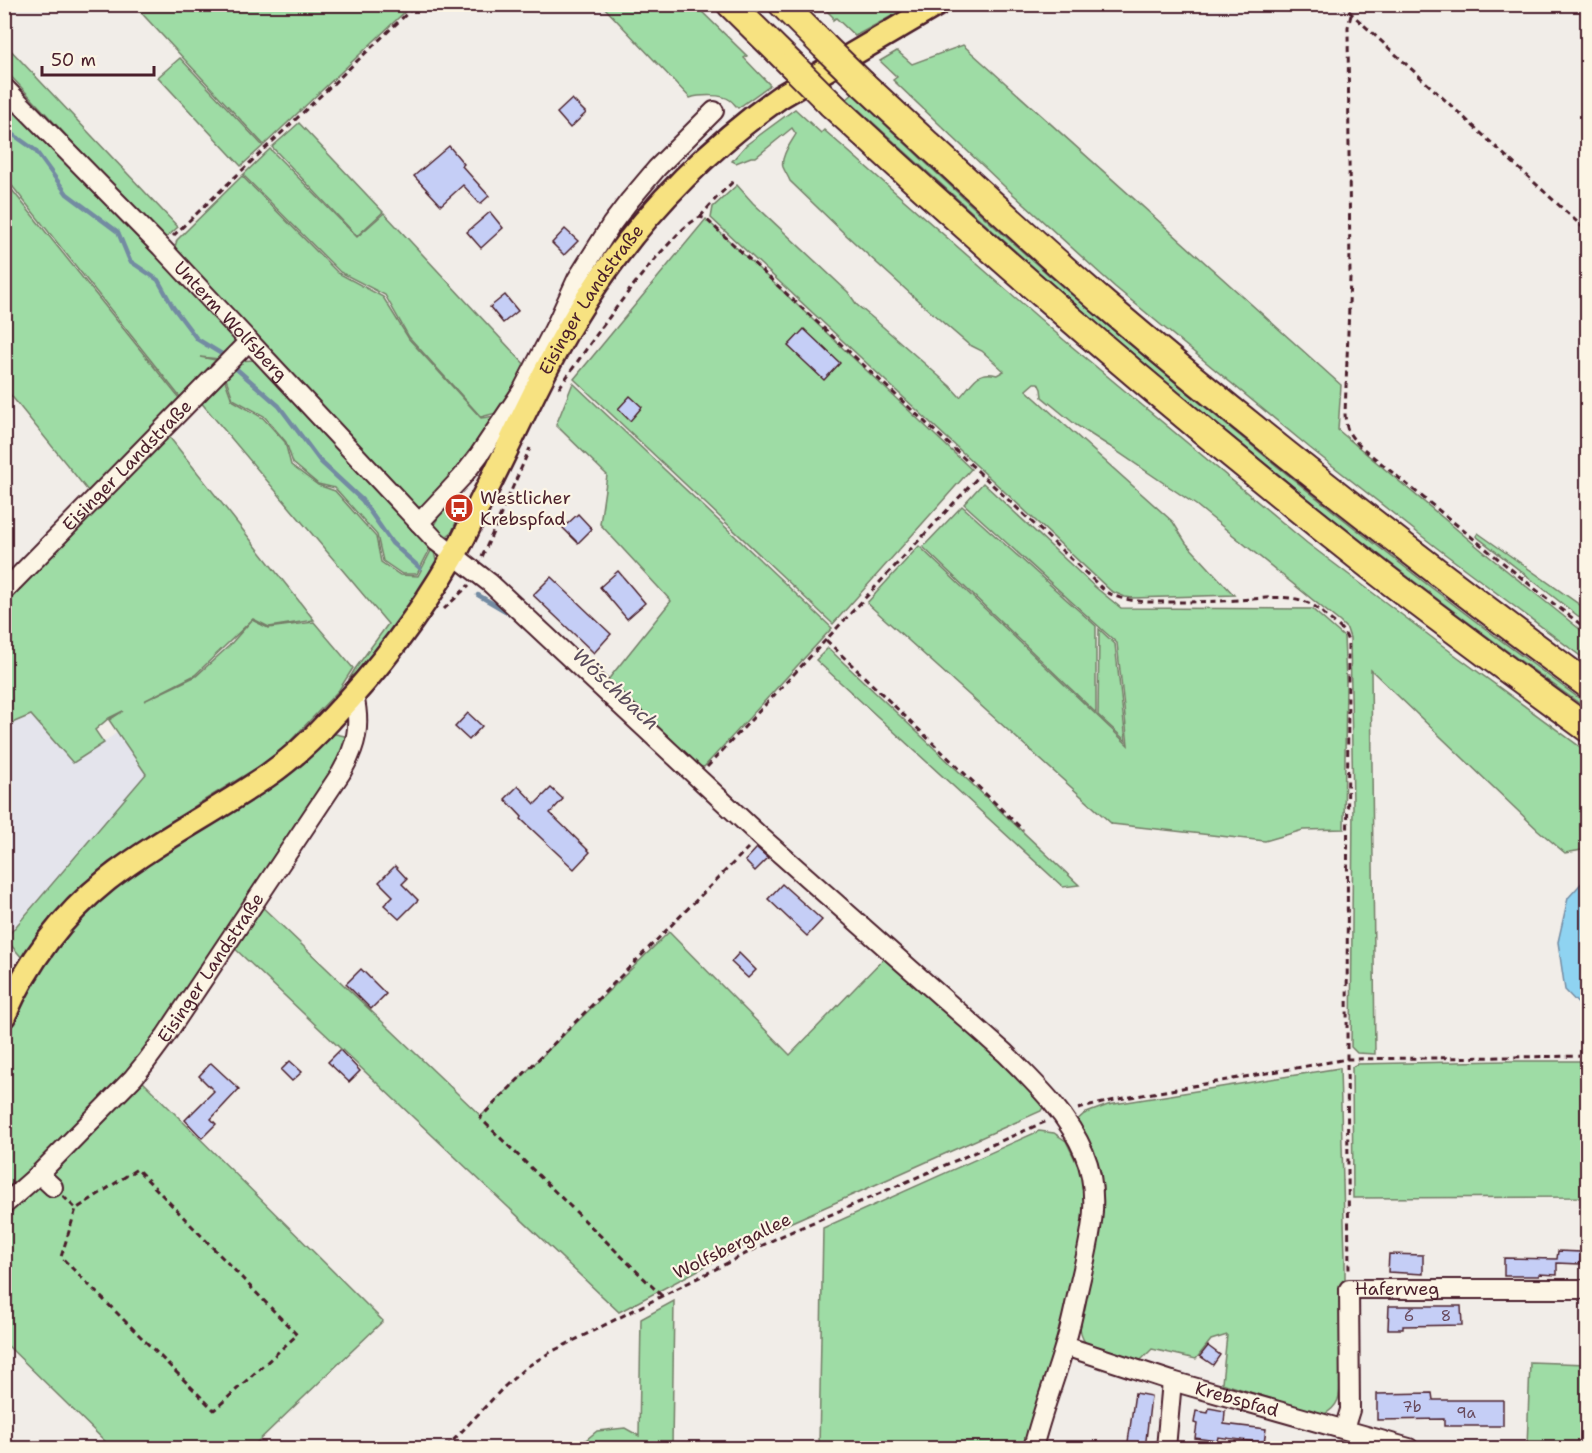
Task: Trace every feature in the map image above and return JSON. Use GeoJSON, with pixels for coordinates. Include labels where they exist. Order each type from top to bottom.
{"type":"FeatureCollection","features":[{"type":"Feature","properties":{"kind":"highway"},"geometry":{"type":"LineString","coordinates":[[730,4],[831,104],[1017,273],[1186,418],[1369,565],[1587,729]]}},
{"type":"Feature","properties":{"kind":"highway"},"geometry":{"type":"LineString","coordinates":[[782,4],[863,84],[1016,226],[1201,385],[1390,537],[1587,685]]}},
{"type":"Feature","properties":{"kind":"main road","name":"Eisinger Landstraße"},"geometry":{"type":"LineString","coordinates":[[4,1016],[15,991],[38,954],[67,918],[106,881],[151,849],[219,808],[269,774],[330,721],[380,663],[413,621],[455,555],[525,411],[575,318],[620,252],[662,200],[717,146],[780,97],[938,4]]}},
{"type":"Feature","properties":{"kind":"street","name":"Unterm Wolfsberg"},"geometry":{"type":"LineString","coordinates":[[4,87],[161,247],[437,542],[490,583],[760,836],[1005,1053],[1035,1083],[1075,1135],[1084,1153],[1094,1187],[1094,1208],[1089,1242],[1065,1346]]}},
{"type":"Feature","properties":{"kind":"street","name":"Eisinger Landstraße"},"geometry":{"type":"LineString","coordinates":[[419,523],[462,477],[522,391],[577,279],[611,225],[657,168],[714,111]]}},
{"type":"Feature","properties":{"kind":"street","name":"Eisinger Landstraße"},"geometry":{"type":"LineString","coordinates":[[4,591],[249,341]]}},
{"type":"Feature","properties":{"kind":"street","name":"Eisinger Landstraße"},"geometry":{"type":"LineString","coordinates":[[4,1205],[39,1174],[133,1078],[166,1035],[341,773],[355,741],[357,720],[354,694]]}},
{"type":"Feature","properties":{"kind":"street"},"geometry":{"type":"LineString","coordinates":[[39,1174],[53,1187]]}},
{"type":"Feature","properties":{"kind":"street","name":"Haferweg"},"geometry":{"type":"LineString","coordinates":[[1344,1429],[1350,1410],[1349,1289],[1587,1289]]}},
{"type":"Feature","properties":{"kind":"street"},"geometry":{"type":"LineString","coordinates":[[1033,1449],[1065,1346]]}},
{"type":"Feature","properties":{"kind":"street","name":"Krebspfad"},"geometry":{"type":"LineString","coordinates":[[1065,1346],[1172,1381],[1409,1449]]}},
{"type":"Feature","properties":{"kind":"street"},"geometry":{"type":"LineString","coordinates":[[1166,1449],[1172,1381]]}},
{"type":"Feature","properties":{"kind":"path"},"geometry":{"type":"LineString","coordinates":[[161,247],[417,4]]}},
{"type":"Feature","properties":{"kind":"path"},"geometry":{"type":"LineString","coordinates":[[1341,4],[1587,232]]}},
{"type":"Feature","properties":{"kind":"path"},"geometry":{"type":"LineString","coordinates":[[1351,15],[1348,27],[1350,278],[1346,428],[1360,446],[1587,630]]}},
{"type":"Feature","properties":{"kind":"path"},"geometry":{"type":"LineString","coordinates":[[554,395],[625,296],[655,259],[736,179]]}},
{"type":"Feature","properties":{"kind":"path"},"geometry":{"type":"LineString","coordinates":[[700,217],[706,219],[1099,586],[1113,596],[1129,601],[1146,602],[1292,599],[1315,607],[1341,628],[1347,636],[1349,1289]]}},
{"type":"Feature","properties":{"kind":"path"},"geometry":{"type":"LineString","coordinates":[[476,572],[530,448]]}},
{"type":"Feature","properties":{"kind":"path"},"geometry":{"type":"LineString","coordinates":[[698,777],[981,474]]}},
{"type":"Feature","properties":{"kind":"path"},"geometry":{"type":"LineString","coordinates":[[826,640],[1023,830]]}},
{"type":"Feature","properties":{"kind":"path"},"geometry":{"type":"LineString","coordinates":[[662,1296],[480,1118],[760,836]]}},
{"type":"Feature","properties":{"kind":"path","name":"Wolfsbergallee"},"geometry":{"type":"LineString","coordinates":[[446,1449],[505,1386],[525,1368],[549,1353],[779,1237],[1061,1114],[1119,1098],[1347,1059],[1587,1056]]}},
{"type":"Feature","properties":{"kind":"path"},"geometry":{"type":"LineString","coordinates":[[137,1169],[297,1335],[214,1410],[61,1257],[76,1209],[137,1169]]}},
{"type":"Feature","properties":{"kind":"path"},"geometry":{"type":"LineString","coordinates":[[53,1187],[76,1209]]}},
{"type":"Feature","properties":{"kind":"shaded area"},"geometry":{"type":"Polygon","coordinates":[[[32,716],[73,763],[118,732],[146,774],[5,938],[5,726],[32,716]]]}},
{"type":"Feature","properties":{"kind":"green space"},"geometry":{"type":"Polygon","coordinates":[[[134,5],[412,5],[264,145],[134,5]]]}},
{"type":"Feature","properties":{"kind":"green space"},"geometry":{"type":"Polygon","coordinates":[[[602,5],[695,5],[747,56],[744,58],[770,85],[738,108],[727,98],[705,96],[690,98],[602,5]]]}},
{"type":"Feature","properties":{"kind":"green space"},"geometry":{"type":"Polygon","coordinates":[[[821,5],[912,5],[855,36],[836,18],[833,20],[833,17],[821,5]]]}},
{"type":"Feature","properties":{"kind":"green space"},"geometry":{"type":"Polygon","coordinates":[[[5,44],[178,227],[167,237],[162,238],[5,70],[5,44]]]}},
{"type":"Feature","properties":{"kind":"green space"},"geometry":{"type":"Polygon","coordinates":[[[963,45],[1341,385],[1338,430],[1587,635],[1587,661],[1437,548],[1310,448],[1115,287],[1004,186],[893,80],[897,77],[880,61],[897,51],[912,64],[963,45]]]}},
{"type":"Feature","properties":{"kind":"green space"},"geometry":{"type":"Polygon","coordinates":[[[180,58],[263,146],[241,166],[158,77],[180,58]]]}},
{"type":"Feature","properties":{"kind":"green space"},"geometry":{"type":"Polygon","coordinates":[[[853,94],[1016,246],[1135,348],[1390,556],[1587,704],[1587,709],[1367,545],[1151,369],[1038,272],[847,99],[853,94]]]}},
{"type":"Feature","properties":{"kind":"green space"},"geometry":{"type":"Polygon","coordinates":[[[14,106],[234,337],[235,346],[220,359],[200,357],[221,361],[184,402],[5,177],[5,110],[14,106]]]}},
{"type":"Feature","properties":{"kind":"green space"},"geometry":{"type":"Polygon","coordinates":[[[795,109],[821,133],[824,130],[1064,340],[1307,543],[1587,752],[1587,849],[1565,853],[1371,670],[1375,1054],[1357,1053],[1351,1047],[1353,804],[1350,638],[1347,629],[1196,505],[1076,425],[1042,397],[1038,383],[1034,383],[1026,390],[1173,522],[1186,543],[1234,595],[1133,598],[1111,591],[711,218],[713,207],[737,185],[753,203],[848,292],[857,305],[960,397],[979,376],[997,375],[1004,371],[925,307],[790,181],[782,163],[786,150],[796,134],[792,128],[756,157],[736,163],[732,161],[746,145],[795,109]]]}},
{"type":"Feature","properties":{"kind":"green space"},"geometry":{"type":"Polygon","coordinates":[[[299,123],[383,212],[357,236],[272,147],[299,123]]]}},
{"type":"Feature","properties":{"kind":"green space"},"geometry":{"type":"Polygon","coordinates":[[[270,149],[357,237],[384,213],[528,368],[500,412],[481,417],[409,337],[385,295],[340,272],[243,175],[270,149]]]}},
{"type":"Feature","properties":{"kind":"green space"},"geometry":{"type":"Polygon","coordinates":[[[242,176],[338,273],[383,297],[409,339],[481,418],[497,416],[448,485],[424,511],[413,506],[174,250],[177,240],[242,176]]]}},
{"type":"Feature","properties":{"kind":"green space"},"geometry":{"type":"Polygon","coordinates":[[[4,180],[183,403],[88,491],[5,388],[4,180]]]}},
{"type":"Feature","properties":{"kind":"green space"},"geometry":{"type":"Polygon","coordinates":[[[706,219],[971,469],[833,624],[574,379],[706,219]]]}},
{"type":"Feature","properties":{"kind":"green space"},"geometry":{"type":"Polygon","coordinates":[[[254,360],[431,547],[417,574],[402,574],[383,561],[377,535],[335,488],[318,484],[293,463],[286,442],[264,416],[233,399],[224,373],[235,361],[254,360]]]}},
{"type":"Feature","properties":{"kind":"green space"},"geometry":{"type":"Polygon","coordinates":[[[223,375],[232,400],[263,418],[285,442],[291,465],[318,485],[335,491],[376,537],[381,562],[400,575],[418,576],[433,547],[437,565],[355,684],[349,679],[388,624],[199,400],[223,375]]]}},
{"type":"Feature","properties":{"kind":"green space"},"geometry":{"type":"Polygon","coordinates":[[[573,383],[832,628],[704,767],[698,766],[607,681],[671,601],[600,524],[607,475],[556,425],[573,383]]]}},
{"type":"Feature","properties":{"kind":"green space"},"geometry":{"type":"Polygon","coordinates":[[[167,434],[314,620],[269,627],[253,619],[195,675],[144,701],[196,676],[229,646],[252,620],[268,628],[314,622],[353,668],[339,690],[276,756],[109,862],[67,901],[24,960],[10,944],[5,960],[5,937],[146,774],[109,720],[123,711],[109,718],[95,730],[104,743],[73,763],[31,715],[5,726],[5,600],[167,434]]]}},
{"type":"Feature","properties":{"kind":"green space"},"geometry":{"type":"Polygon","coordinates":[[[983,483],[1095,587],[1121,608],[1312,609],[1344,637],[1346,682],[1344,829],[1303,830],[1265,841],[1112,824],[867,603],[919,546],[1128,745],[1117,643],[964,504],[983,483]]]}},
{"type":"Feature","properties":{"kind":"green space"},"geometry":{"type":"Polygon","coordinates":[[[449,504],[460,512],[452,532],[447,536],[434,525],[449,504]]]}},
{"type":"Feature","properties":{"kind":"green space"},"geometry":{"type":"Polygon","coordinates":[[[962,506],[1096,626],[1096,713],[923,547],[962,506]]]}},
{"type":"Feature","properties":{"kind":"green space"},"geometry":{"type":"Polygon","coordinates":[[[1478,533],[1587,610],[1587,623],[1476,536],[1478,533]]]}},
{"type":"Feature","properties":{"kind":"green space"},"geometry":{"type":"Polygon","coordinates":[[[1099,629],[1115,644],[1126,741],[1098,715],[1099,629]]]}},
{"type":"Feature","properties":{"kind":"green space"},"geometry":{"type":"Polygon","coordinates":[[[828,648],[1079,885],[1063,887],[816,660],[828,648]]]}},
{"type":"Feature","properties":{"kind":"green space"},"geometry":{"type":"Polygon","coordinates":[[[331,733],[349,737],[352,741],[134,1073],[383,1321],[251,1448],[112,1448],[5,1343],[4,1045],[23,995],[71,925],[113,885],[331,733]]]}},
{"type":"Feature","properties":{"kind":"green space"},"geometry":{"type":"Polygon","coordinates":[[[257,902],[481,1116],[669,932],[790,1055],[888,954],[1004,1059],[1042,1102],[1043,1107],[1041,1111],[776,1229],[619,1312],[229,943],[257,902]]]}},
{"type":"Feature","properties":{"kind":"green space"},"geometry":{"type":"Polygon","coordinates":[[[1587,1061],[1587,1197],[1353,1198],[1352,1067],[1357,1064],[1587,1061]]]}},
{"type":"Feature","properties":{"kind":"green space"},"geometry":{"type":"Polygon","coordinates":[[[1340,1068],[1345,1361],[1341,1368],[1339,1396],[1332,1409],[1323,1415],[1222,1383],[1227,1335],[1211,1340],[1196,1359],[1152,1349],[1138,1363],[1104,1353],[1086,1343],[1081,1333],[1082,1300],[1103,1210],[1097,1178],[1074,1123],[1084,1114],[1108,1105],[1340,1068]]]}},
{"type":"Feature","properties":{"kind":"green space"},"geometry":{"type":"Polygon","coordinates":[[[1039,1131],[1054,1133],[1066,1141],[1081,1172],[1089,1201],[1074,1289],[1026,1448],[819,1448],[823,1228],[1039,1131]]]}},
{"type":"Feature","properties":{"kind":"green space"},"geometry":{"type":"Polygon","coordinates":[[[674,1301],[672,1448],[576,1448],[597,1431],[625,1428],[639,1436],[641,1319],[674,1301]]]}},
{"type":"Feature","properties":{"kind":"green space"},"geometry":{"type":"Polygon","coordinates":[[[1530,1362],[1587,1364],[1587,1448],[1527,1448],[1530,1362]]]}},
{"type":"Feature","properties":{"kind":"water"},"geometry":{"type":"Polygon","coordinates":[[[1587,877],[1587,1013],[1565,990],[1558,942],[1568,898],[1587,877]]]}},
{"type":"Feature","properties":{"kind":"building"},"geometry":{"type":"Polygon","coordinates":[[[572,99],[586,113],[570,128],[557,113],[572,99]]]}},
{"type":"Feature","properties":{"kind":"building"},"geometry":{"type":"Polygon","coordinates":[[[449,146],[464,164],[462,166],[489,196],[480,204],[463,185],[441,205],[414,176],[449,146]]]}},
{"type":"Feature","properties":{"kind":"building"},"geometry":{"type":"Polygon","coordinates":[[[490,212],[503,228],[481,248],[467,232],[490,212]]]}},
{"type":"Feature","properties":{"kind":"building"},"geometry":{"type":"Polygon","coordinates":[[[565,229],[578,241],[564,255],[552,243],[565,229]]]}},
{"type":"Feature","properties":{"kind":"building"},"geometry":{"type":"Polygon","coordinates":[[[505,295],[518,311],[503,323],[490,307],[505,295]]]}},
{"type":"Feature","properties":{"kind":"building"},"geometry":{"type":"Polygon","coordinates":[[[804,329],[840,363],[824,380],[788,346],[804,329]]]}},
{"type":"Feature","properties":{"kind":"building"},"geometry":{"type":"Polygon","coordinates":[[[630,396],[642,407],[630,421],[618,409],[630,396]]]}},
{"type":"Feature","properties":{"kind":"building"},"geometry":{"type":"Polygon","coordinates":[[[578,514],[592,529],[578,543],[563,528],[578,514]]]}},
{"type":"Feature","properties":{"kind":"building"},"geometry":{"type":"Polygon","coordinates":[[[618,571],[645,603],[627,619],[600,587],[618,571]]]}},
{"type":"Feature","properties":{"kind":"building"},"geometry":{"type":"Polygon","coordinates":[[[551,577],[611,634],[594,653],[533,595],[551,577]]]}},
{"type":"Feature","properties":{"kind":"building"},"geometry":{"type":"Polygon","coordinates":[[[468,713],[482,726],[469,740],[455,727],[468,713]]]}},
{"type":"Feature","properties":{"kind":"building"},"geometry":{"type":"Polygon","coordinates":[[[518,786],[535,804],[551,788],[563,799],[550,813],[590,852],[574,869],[521,819],[522,817],[505,799],[518,786]]]}},
{"type":"Feature","properties":{"kind":"building"},"geometry":{"type":"Polygon","coordinates":[[[757,848],[768,858],[755,871],[745,861],[757,848]]]}},
{"type":"Feature","properties":{"kind":"building"},"geometry":{"type":"Polygon","coordinates":[[[395,866],[407,879],[402,884],[418,900],[399,919],[384,905],[393,896],[379,882],[395,866]]]}},
{"type":"Feature","properties":{"kind":"building"},"geometry":{"type":"Polygon","coordinates":[[[782,884],[822,920],[807,936],[768,899],[782,884]]]}},
{"type":"Feature","properties":{"kind":"building"},"geometry":{"type":"Polygon","coordinates":[[[739,953],[756,970],[748,978],[731,962],[739,953]]]}},
{"type":"Feature","properties":{"kind":"building"},"geometry":{"type":"Polygon","coordinates":[[[361,969],[386,994],[371,1009],[346,984],[361,969]]]}},
{"type":"Feature","properties":{"kind":"building"},"geometry":{"type":"Polygon","coordinates":[[[340,1050],[360,1071],[349,1082],[328,1062],[340,1050]]]}},
{"type":"Feature","properties":{"kind":"building"},"geometry":{"type":"Polygon","coordinates":[[[290,1061],[302,1072],[292,1081],[281,1070],[290,1061]]]}},
{"type":"Feature","properties":{"kind":"building"},"geometry":{"type":"Polygon","coordinates":[[[211,1063],[239,1089],[211,1119],[216,1124],[202,1138],[185,1120],[214,1091],[199,1076],[211,1063]]]}},
{"type":"Feature","properties":{"kind":"building"},"geometry":{"type":"Polygon","coordinates":[[[1558,1251],[1581,1252],[1580,1264],[1557,1263],[1557,1275],[1504,1276],[1504,1258],[1557,1259],[1558,1251]]]}},
{"type":"Feature","properties":{"kind":"building"},"geometry":{"type":"Polygon","coordinates":[[[1389,1254],[1423,1255],[1423,1274],[1388,1272],[1389,1254]]]}},
{"type":"Feature","properties":{"kind":"building"},"geometry":{"type":"Polygon","coordinates":[[[1389,1306],[1461,1306],[1462,1325],[1403,1326],[1403,1329],[1388,1329],[1389,1306]]]}},
{"type":"Feature","properties":{"kind":"building"},"geometry":{"type":"Polygon","coordinates":[[[1208,1346],[1220,1355],[1213,1365],[1200,1356],[1208,1346]]]}},
{"type":"Feature","properties":{"kind":"building"},"geometry":{"type":"Polygon","coordinates":[[[1135,1393],[1151,1396],[1145,1449],[1127,1449],[1135,1393]]]}},
{"type":"Feature","properties":{"kind":"building"},"geometry":{"type":"Polygon","coordinates":[[[1432,1393],[1433,1400],[1503,1400],[1503,1426],[1444,1426],[1444,1419],[1377,1420],[1377,1394],[1432,1393]]]}},
{"type":"Feature","properties":{"kind":"building"},"geometry":{"type":"Polygon","coordinates":[[[1209,1408],[1225,1411],[1224,1424],[1266,1429],[1264,1443],[1218,1437],[1217,1441],[1195,1438],[1196,1411],[1208,1413],[1209,1408]]]}},
{"type":"Feature","properties":{"kind":"waterway","name":"Wöschbach"},"geometry":{"type":"LineString","coordinates":[[4,128],[35,150],[67,194],[118,232],[130,261],[158,280],[173,307],[197,339],[225,356]]}},
{"type":"Feature","properties":{"kind":"waterway","name":"Wöschbach"},"geometry":{"type":"LineString","coordinates":[[232,365],[279,406],[320,461],[362,500],[392,543],[420,568]]}},
{"type":"Feature","properties":{"kind":"waterway","name":"Wöschbach"},"geometry":{"type":"LineString","coordinates":[[478,595],[514,616]]}},
{"type":"Feature","properties":{"kind":"place","name":"Westlicher Krebspfad"},"geometry":{"type":"Point","coordinates":[459,508]}}]}
